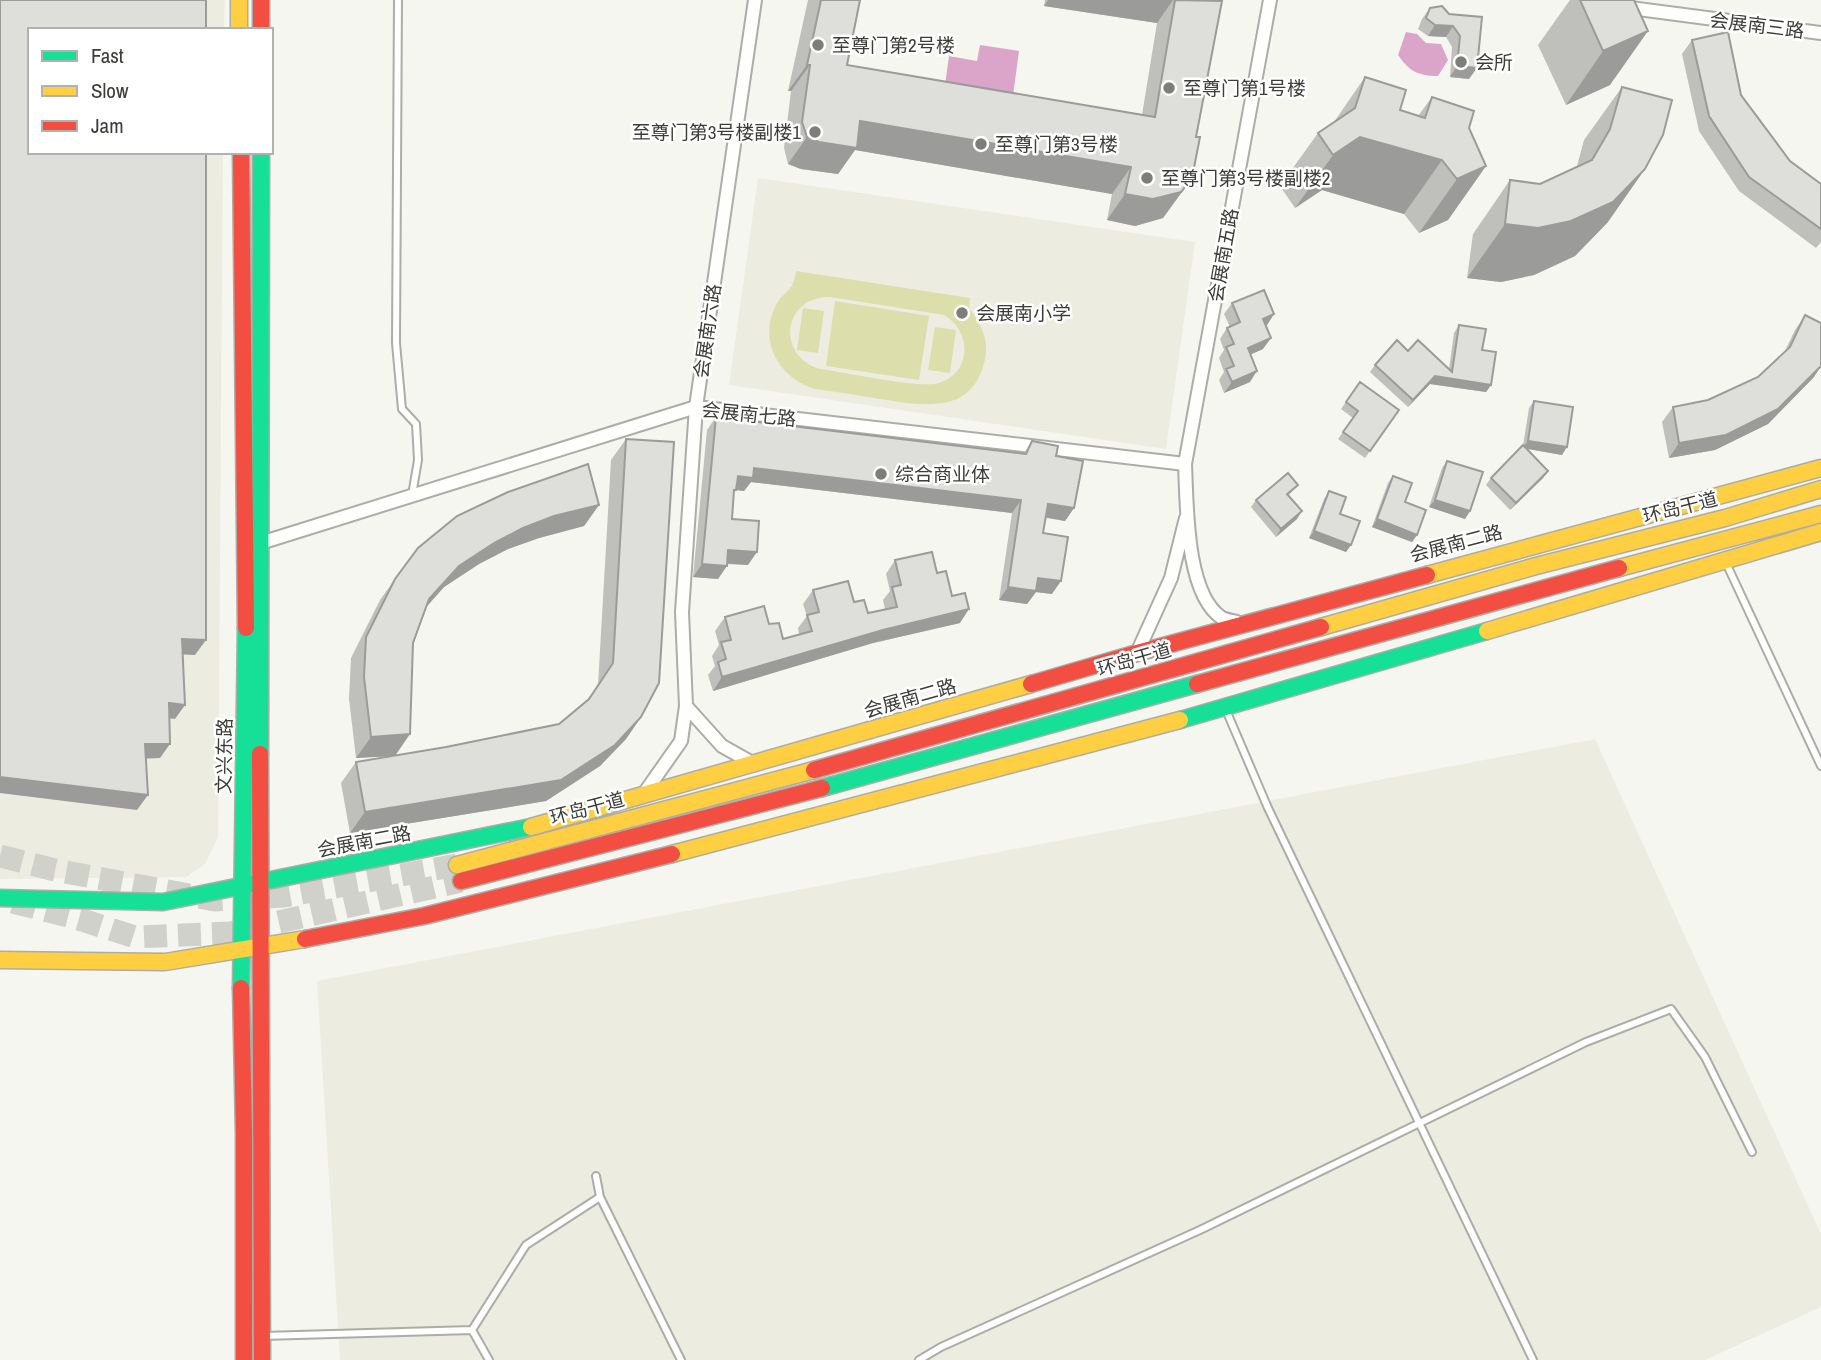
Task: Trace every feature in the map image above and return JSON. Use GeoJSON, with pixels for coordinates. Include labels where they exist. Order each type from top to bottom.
{"type":"FeatureCollection","features":[{"type":"Feature","properties":{"kind":"main road"},"geometry":{"type":"LineString","coordinates":[[239,0],[239,28]]}},
{"type":"Feature","properties":{"kind":"main road"},"geometry":{"type":"LineString","coordinates":[[261,0],[261,28]]}},
{"type":"Feature","properties":{"kind":"main road","name":"文兴东路"},"geometry":{"type":"LineString","coordinates":[[241,154],[254,545]]}},
{"type":"Feature","properties":{"kind":"main road","name":"文兴东路"},"geometry":{"type":"LineString","coordinates":[[261,154],[254,545],[252,883],[260,947],[262,1360]]}},
{"type":"Feature","properties":{"kind":"main road","name":"会展南二路"},"geometry":{"type":"LineString","coordinates":[[0,898],[163,902],[510,833],[1137,653],[1821,468]]}},
{"type":"Feature","properties":{"kind":"main road","name":"环岛干道"},"geometry":{"type":"LineString","coordinates":[[1821,489],[1725,518],[1536,566],[459,873],[839,784],[1821,514]]}},
{"type":"Feature","properties":{"kind":"main road"},"geometry":{"type":"LineString","coordinates":[[0,960],[166,962],[240,951],[425,916],[695,848],[1225,708],[1821,532]]}},
{"type":"Feature","properties":{"kind":"main road","name":"文兴东路"},"geometry":{"type":"LineString","coordinates":[[244,1360],[244,1133],[240,951],[252,883]]}},
{"type":"Feature","properties":{"kind":"street","name":"会展南六路"},"geometry":{"type":"LineString","coordinates":[[643,795],[681,741],[686,706],[682,612],[696,407],[755,0]]}},
{"type":"Feature","properties":{"kind":"street","name":"会展南五路"},"geometry":{"type":"LineString","coordinates":[[1188,511],[1185,464],[1270,0]]}},
{"type":"Feature","properties":{"kind":"street","name":"会展南三路"},"geometry":{"type":"LineString","coordinates":[[1607,5],[1821,33]]}},
{"type":"Feature","properties":{"kind":"street","name":"会展南七路"},"geometry":{"type":"LineString","coordinates":[[254,545],[696,407],[1185,464]]}},
{"type":"Feature","properties":{"kind":"street"},"geometry":{"type":"LineString","coordinates":[[1188,511],[1198,585],[1209,605],[1223,619],[1245,624]]}},
{"type":"Feature","properties":{"kind":"street"},"geometry":{"type":"LineString","coordinates":[[1137,653],[1171,578],[1188,511]]}},
{"type":"Feature","properties":{"kind":"street"},"geometry":{"type":"LineString","coordinates":[[686,706],[722,746],[754,764]]}},
{"type":"Feature","properties":{"kind":"lane"},"geometry":{"type":"LineString","coordinates":[[398,0],[396,343],[402,409],[416,424],[418,460],[412,496]]}},
{"type":"Feature","properties":{"kind":"lane"},"geometry":{"type":"LineString","coordinates":[[1725,560],[1821,766]]}},
{"type":"Feature","properties":{"kind":"lane"},"geometry":{"type":"LineString","coordinates":[[1225,708],[1268,808],[1533,1360]]}},
{"type":"Feature","properties":{"kind":"lane"},"geometry":{"type":"LineString","coordinates":[[919,1360],[941,1347],[1200,1230],[1586,1042],[1671,1009],[1705,1057],[1752,1152]]}},
{"type":"Feature","properties":{"kind":"lane"},"geometry":{"type":"LineString","coordinates":[[596,1176],[600,1197],[681,1360]]}},
{"type":"Feature","properties":{"kind":"lane"},"geometry":{"type":"LineString","coordinates":[[472,1330],[526,1245],[600,1197]]}},
{"type":"Feature","properties":{"kind":"lane"},"geometry":{"type":"LineString","coordinates":[[261,1336],[472,1330]]}},
{"type":"Feature","properties":{"kind":"lane"},"geometry":{"type":"LineString","coordinates":[[472,1330],[489,1360]]}},
{"type":"Feature","properties":{"kind":"shaded area"},"geometry":{"type":"Polygon","coordinates":[[[0,0],[225,0],[224,28],[28,28],[28,154],[223,154],[218,837],[205,864],[186,877],[0,879],[0,0]]]}},
{"type":"Feature","properties":{"kind":"shaded area"},"geometry":{"type":"Polygon","coordinates":[[[1406,32],[1417,34],[1426,43],[1441,44],[1448,60],[1438,76],[1415,72],[1398,55],[1406,32]]]}},
{"type":"Feature","properties":{"kind":"shaded area"},"geometry":{"type":"Polygon","coordinates":[[[980,45],[1019,51],[1012,103],[944,92],[949,56],[977,61],[980,45]]]}},
{"type":"Feature","properties":{"kind":"shaded area","name":"会展南小学"},"geometry":{"type":"Polygon","coordinates":[[[758,178],[1195,242],[1166,449],[729,385],[758,178]]]}},
{"type":"Feature","properties":{"kind":"shaded area"},"geometry":{"type":"Polygon","coordinates":[[[1595,739],[1821,1234],[1821,1307],[1705,1360],[340,1360],[317,981],[1595,739]]]}},
{"type":"Feature","properties":{"kind":"green space"},"geometry":{"type":"Polygon","coordinates":[[[796,271],[970,298],[969,308],[981,327],[986,348],[984,363],[977,380],[968,392],[956,399],[927,404],[815,389],[803,384],[782,368],[771,346],[769,333],[775,307],[795,278],[796,271]],[[830,297],[814,299],[802,306],[794,316],[790,328],[791,340],[796,352],[806,362],[820,369],[915,384],[939,383],[958,370],[964,351],[960,331],[944,315],[830,297]]]}},
{"type":"Feature","properties":{"kind":"green space"},"geometry":{"type":"Polygon","coordinates":[[[835,301],[929,316],[919,380],[826,366],[835,301]]]}},
{"type":"Feature","properties":{"kind":"green space"},"geometry":{"type":"Polygon","coordinates":[[[803,308],[824,311],[818,353],[797,350],[803,308]]]}},
{"type":"Feature","properties":{"kind":"green space"},"geometry":{"type":"Polygon","coordinates":[[[935,327],[956,330],[950,373],[928,370],[935,327]]]}},
{"type":"Feature","properties":{"kind":"building"},"geometry":{"type":"Polygon","coordinates":[[[0,0],[206,0],[206,28],[28,28],[28,154],[206,154],[206,640],[182,639],[185,705],[169,703],[170,744],[145,744],[148,795],[0,777],[0,0]]]}},
{"type":"Feature","properties":{"kind":"building"},"geometry":{"type":"Polygon","coordinates":[[[821,0],[860,0],[847,65],[1155,117],[1175,0],[1222,1],[1196,137],[1200,137],[1192,178],[1181,192],[1153,199],[1125,194],[1131,167],[860,121],[857,148],[819,142],[807,137],[802,122],[810,65],[807,65],[821,0]]]}},
{"type":"Feature","properties":{"kind":"building"},"geometry":{"type":"Polygon","coordinates":[[[1580,0],[1634,0],[1648,31],[1603,51],[1580,0]]]}},
{"type":"Feature","properties":{"kind":"building"},"geometry":{"type":"Polygon","coordinates":[[[1442,6],[1449,14],[1482,17],[1477,68],[1457,66],[1460,36],[1453,26],[1435,25],[1426,18],[1430,8],[1442,6]]]}},
{"type":"Feature","properties":{"kind":"building"},"geometry":{"type":"Polygon","coordinates":[[[1728,32],[1741,95],[1790,161],[1821,184],[1821,229],[1749,177],[1709,116],[1692,40],[1728,32]]]}},
{"type":"Feature","properties":{"kind":"building"},"geometry":{"type":"Polygon","coordinates":[[[1365,77],[1406,90],[1400,110],[1425,118],[1432,97],[1474,111],[1469,128],[1486,166],[1457,179],[1442,160],[1360,137],[1333,155],[1318,133],[1355,108],[1365,77]]]}},
{"type":"Feature","properties":{"kind":"building"},"geometry":{"type":"Polygon","coordinates":[[[1622,87],[1672,100],[1663,135],[1645,169],[1613,202],[1571,221],[1538,228],[1505,224],[1510,180],[1540,184],[1592,160],[1610,129],[1622,87]]]}},
{"type":"Feature","properties":{"kind":"building"},"geometry":{"type":"Polygon","coordinates":[[[1264,290],[1274,314],[1263,319],[1271,338],[1248,348],[1257,371],[1232,382],[1226,369],[1234,366],[1226,347],[1234,344],[1227,328],[1240,322],[1232,303],[1264,290]]]}},
{"type":"Feature","properties":{"kind":"building"},"geometry":{"type":"Polygon","coordinates":[[[1805,315],[1821,323],[1821,366],[1778,409],[1726,435],[1679,443],[1673,407],[1708,400],[1758,377],[1790,347],[1805,315]]]}},
{"type":"Feature","properties":{"kind":"building"},"geometry":{"type":"Polygon","coordinates":[[[1459,325],[1486,329],[1482,350],[1496,352],[1491,385],[1435,376],[1413,400],[1375,365],[1397,340],[1408,351],[1418,340],[1452,372],[1459,325]]]}},
{"type":"Feature","properties":{"kind":"building"},"geometry":{"type":"Polygon","coordinates":[[[1360,382],[1399,410],[1370,451],[1343,432],[1358,411],[1346,402],[1360,382]]]}},
{"type":"Feature","properties":{"kind":"building"},"geometry":{"type":"Polygon","coordinates":[[[1534,401],[1573,407],[1567,447],[1528,441],[1534,401]]]}},
{"type":"Feature","properties":{"kind":"building"},"geometry":{"type":"Polygon","coordinates":[[[716,417],[1026,454],[1032,441],[1058,446],[1056,456],[1083,461],[1074,508],[1048,504],[1043,533],[1068,537],[1061,581],[1038,578],[1036,591],[1008,587],[1021,500],[754,468],[753,478],[738,476],[732,519],[759,521],[757,552],[728,550],[727,566],[702,564],[716,417]]]}},
{"type":"Feature","properties":{"kind":"building"},"geometry":{"type":"Polygon","coordinates":[[[626,439],[674,442],[659,683],[641,717],[615,745],[561,780],[365,812],[356,762],[559,724],[589,699],[613,663],[626,439]]]}},
{"type":"Feature","properties":{"kind":"building"},"geometry":{"type":"Polygon","coordinates":[[[1523,445],[1548,471],[1516,503],[1491,478],[1523,445]]]}},
{"type":"Feature","properties":{"kind":"building"},"geometry":{"type":"Polygon","coordinates":[[[1447,461],[1483,472],[1470,511],[1435,500],[1447,461]]]}},
{"type":"Feature","properties":{"kind":"building"},"geometry":{"type":"Polygon","coordinates":[[[588,464],[599,505],[554,516],[494,543],[459,566],[429,599],[413,643],[410,734],[371,737],[364,677],[366,637],[395,579],[418,548],[457,516],[508,492],[588,464]]]}},
{"type":"Feature","properties":{"kind":"building"},"geometry":{"type":"Polygon","coordinates":[[[1288,473],[1298,485],[1287,494],[1302,511],[1281,529],[1256,500],[1288,473]]]}},
{"type":"Feature","properties":{"kind":"building"},"geometry":{"type":"Polygon","coordinates":[[[1393,476],[1412,483],[1405,502],[1426,510],[1417,535],[1377,519],[1393,476]]]}},
{"type":"Feature","properties":{"kind":"building"},"geometry":{"type":"Polygon","coordinates":[[[1329,491],[1346,497],[1340,514],[1360,521],[1351,545],[1314,531],[1329,491]]]}},
{"type":"Feature","properties":{"kind":"building"},"geometry":{"type":"Polygon","coordinates":[[[932,552],[937,573],[946,571],[952,596],[965,593],[969,609],[883,630],[722,677],[718,662],[726,659],[721,642],[731,640],[725,617],[764,606],[769,624],[779,623],[783,639],[812,631],[807,615],[819,612],[813,590],[848,581],[854,602],[864,600],[868,613],[897,607],[892,587],[901,585],[895,560],[932,552]]]}},
{"type":"Feature","properties":{"kind":"tunnel"},"geometry":{"type":"LineString","coordinates":[[0,856],[55,870],[215,900],[284,896],[457,865]]}},
{"type":"Feature","properties":{"kind":"tunnel"},"geometry":{"type":"LineString","coordinates":[[13,902],[135,937],[230,933],[461,881]]}},
{"type":"Feature","properties":{"kind":"traffic: fast"},"geometry":{"type":"LineString","coordinates":[[260,754],[261,154]]}},
{"type":"Feature","properties":{"kind":"traffic: fast"},"geometry":{"type":"LineString","coordinates":[[241,988],[246,628]]}},
{"type":"Feature","properties":{"kind":"traffic: fast"},"geometry":{"type":"LineString","coordinates":[[1180,720],[1487,631]]}},
{"type":"Feature","properties":{"kind":"traffic: fast"},"geometry":{"type":"LineString","coordinates":[[822,788],[1197,684]]}},
{"type":"Feature","properties":{"kind":"traffic: fast"},"geometry":{"type":"LineString","coordinates":[[0,898],[163,902],[531,827]]}},
{"type":"Feature","properties":{"kind":"traffic: slow"},"geometry":{"type":"LineString","coordinates":[[239,0],[239,28]]}},
{"type":"Feature","properties":{"kind":"traffic: slow"},"geometry":{"type":"LineString","coordinates":[[1427,575],[1821,468]]}},
{"type":"Feature","properties":{"kind":"traffic: slow"},"geometry":{"type":"LineString","coordinates":[[1321,627],[1536,566],[1725,518],[1821,489]]}},
{"type":"Feature","properties":{"kind":"traffic: slow"},"geometry":{"type":"LineString","coordinates":[[1619,568],[1821,514]]}},
{"type":"Feature","properties":{"kind":"traffic: slow"},"geometry":{"type":"LineString","coordinates":[[1487,631],[1821,532]]}},
{"type":"Feature","properties":{"kind":"traffic: slow"},"geometry":{"type":"LineString","coordinates":[[531,827],[1031,684]]}},
{"type":"Feature","properties":{"kind":"traffic: slow"},"geometry":{"type":"LineString","coordinates":[[672,854],[1180,720]]}},
{"type":"Feature","properties":{"kind":"traffic: slow"},"geometry":{"type":"LineString","coordinates":[[457,865],[814,770]]}},
{"type":"Feature","properties":{"kind":"traffic: slow"},"geometry":{"type":"LineString","coordinates":[[0,960],[165,962],[305,939]]}},
{"type":"Feature","properties":{"kind":"traffic: jam"},"geometry":{"type":"LineString","coordinates":[[261,0],[261,28]]}},
{"type":"Feature","properties":{"kind":"traffic: jam"},"geometry":{"type":"LineString","coordinates":[[241,154],[246,628]]}},
{"type":"Feature","properties":{"kind":"traffic: jam"},"geometry":{"type":"LineString","coordinates":[[1197,684],[1619,568]]}},
{"type":"Feature","properties":{"kind":"traffic: jam"},"geometry":{"type":"LineString","coordinates":[[1031,684],[1427,575]]}},
{"type":"Feature","properties":{"kind":"traffic: jam"},"geometry":{"type":"LineString","coordinates":[[814,770],[1321,627]]}},
{"type":"Feature","properties":{"kind":"traffic: jam"},"geometry":{"type":"LineString","coordinates":[[260,754],[262,1360]]}},
{"type":"Feature","properties":{"kind":"traffic: jam"},"geometry":{"type":"LineString","coordinates":[[461,881],[822,788]]}},
{"type":"Feature","properties":{"kind":"traffic: jam"},"geometry":{"type":"LineString","coordinates":[[305,939],[424,916],[672,854]]}},
{"type":"Feature","properties":{"kind":"traffic: jam"},"geometry":{"type":"LineString","coordinates":[[241,988],[244,1360]]}},
{"type":"Feature","properties":{"kind":"place","name":"至尊门第2号楼"},"geometry":{"type":"Point","coordinates":[818,45]}},
{"type":"Feature","properties":{"kind":"place","name":"会所"},"geometry":{"type":"Point","coordinates":[1461,62]}},
{"type":"Feature","properties":{"kind":"place","name":"至尊门第1号楼"},"geometry":{"type":"Point","coordinates":[1169,88]}},
{"type":"Feature","properties":{"kind":"place","name":"至尊门第3号楼副楼1"},"geometry":{"type":"Point","coordinates":[815,132]}},
{"type":"Feature","properties":{"kind":"place","name":"至尊门第3号楼"},"geometry":{"type":"Point","coordinates":[981,144]}},
{"type":"Feature","properties":{"kind":"place","name":"至尊门第3号楼副楼2"},"geometry":{"type":"Point","coordinates":[1147,178]}},
{"type":"Feature","properties":{"kind":"place","name":"会展南小学"},"geometry":{"type":"Point","coordinates":[962,313]}},
{"type":"Feature","properties":{"kind":"place","name":"综合商业体"},"geometry":{"type":"Point","coordinates":[881,474]}}]}
